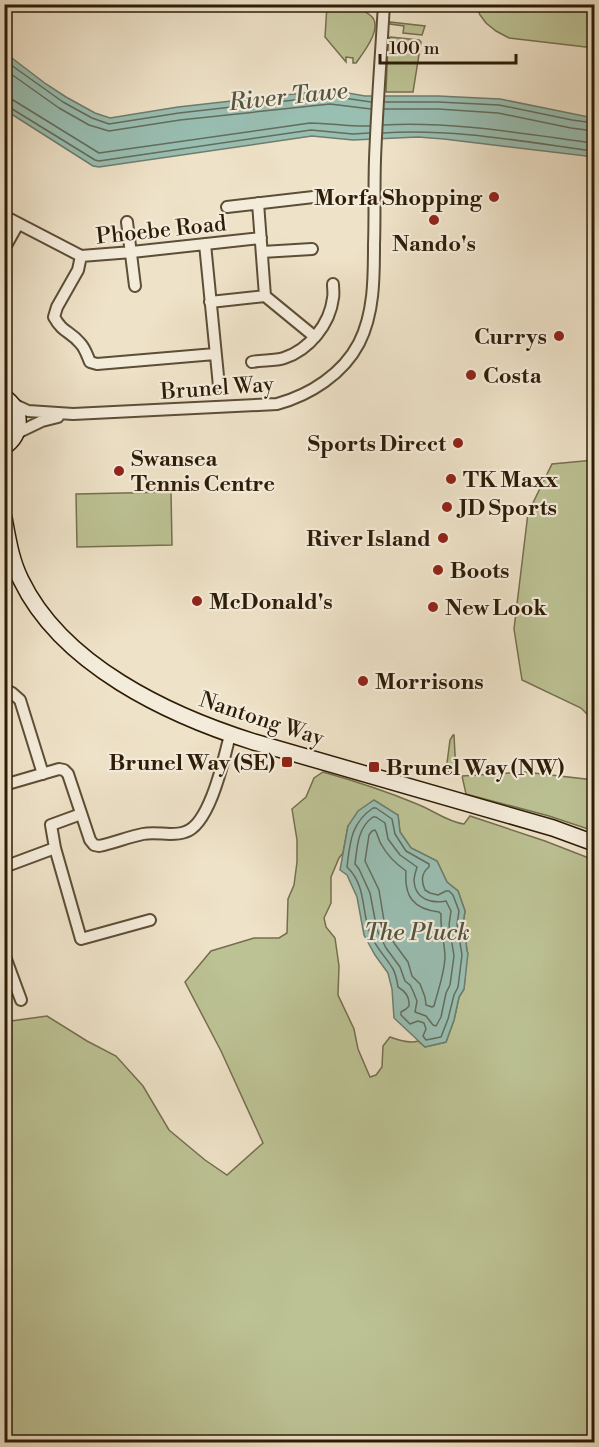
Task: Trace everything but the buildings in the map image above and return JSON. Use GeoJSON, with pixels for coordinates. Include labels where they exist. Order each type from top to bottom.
{"type":"FeatureCollection","features":[{"type":"Feature","properties":{"kind":"street","name":"Brunel Way"},"geometry":{"type":"LineString","coordinates":[[7,398],[28,411],[73,414],[277,404],[292,400],[319,386],[348,361],[367,325],[374,275],[375,160],[384,4]]}},
{"type":"Feature","properties":{"kind":"street"},"geometry":{"type":"LineString","coordinates":[[227,207],[322,196]]}},
{"type":"Feature","properties":{"kind":"street"},"geometry":{"type":"LineString","coordinates":[[258,203],[266,296],[315,337]]}},
{"type":"Feature","properties":{"kind":"street","name":"Phoebe Road"},"geometry":{"type":"LineString","coordinates":[[4,216],[81,256],[261,238]]}},
{"type":"Feature","properties":{"kind":"street"},"geometry":{"type":"LineString","coordinates":[[127,222],[135,286]]}},
{"type":"Feature","properties":{"kind":"street"},"geometry":{"type":"LineString","coordinates":[[4,249],[18,224]]}},
{"type":"Feature","properties":{"kind":"street"},"geometry":{"type":"LineString","coordinates":[[205,244],[219,386]]}},
{"type":"Feature","properties":{"kind":"street"},"geometry":{"type":"LineString","coordinates":[[262,252],[312,249]]}},
{"type":"Feature","properties":{"kind":"street"},"geometry":{"type":"LineString","coordinates":[[81,256],[78,270],[57,307],[54,317],[60,328],[84,348],[90,362],[97,364],[216,354]]}},
{"type":"Feature","properties":{"kind":"street"},"geometry":{"type":"LineString","coordinates":[[252,362],[284,358],[297,352],[315,337],[328,315],[333,300],[333,284]]}},
{"type":"Feature","properties":{"kind":"street"},"geometry":{"type":"LineString","coordinates":[[210,302],[266,296]]}},
{"type":"Feature","properties":{"kind":"street"},"geometry":{"type":"LineString","coordinates":[[4,458],[10,441],[19,428],[17,411],[7,398]]}},
{"type":"Feature","properties":{"kind":"street","name":"Brunel Way"},"geometry":{"type":"LineString","coordinates":[[10,441],[42,420],[73,414]]}},
{"type":"Feature","properties":{"kind":"street","name":"Nantong Way"},"geometry":{"type":"LineString","coordinates":[[4,518],[9,545],[20,579],[40,613],[63,637],[98,667],[140,694],[179,714],[230,735],[553,828],[594,843]]}},
{"type":"Feature","properties":{"kind":"street"},"geometry":{"type":"LineString","coordinates":[[4,689],[20,700],[43,774]]}},
{"type":"Feature","properties":{"kind":"street"},"geometry":{"type":"LineString","coordinates":[[4,785],[59,769],[64,770],[68,774],[90,840],[94,845],[99,846],[145,833],[183,833],[197,824],[205,812],[216,786],[230,735]]}},
{"type":"Feature","properties":{"kind":"street"},"geometry":{"type":"LineString","coordinates":[[81,814],[51,825],[55,848],[81,939],[150,920]]}},
{"type":"Feature","properties":{"kind":"street"},"geometry":{"type":"LineString","coordinates":[[4,867],[55,848]]}},
{"type":"Feature","properties":{"kind":"street"},"geometry":{"type":"LineString","coordinates":[[4,954],[21,1000]]}},
{"type":"Feature","properties":{"kind":"green space"},"geometry":{"type":"Polygon","coordinates":[[[327,5],[353,5],[368,13],[374,20],[374,32],[356,63],[353,63],[353,58],[346,57],[346,62],[325,37],[327,5]]]}},
{"type":"Feature","properties":{"kind":"green space"},"geometry":{"type":"Polygon","coordinates":[[[476,5],[594,5],[594,48],[509,38],[486,23],[476,5]]]}},
{"type":"Feature","properties":{"kind":"green space"},"geometry":{"type":"Polygon","coordinates":[[[390,22],[425,26],[422,35],[403,33],[404,26],[390,24],[390,22]]]}},
{"type":"Feature","properties":{"kind":"green space"},"geometry":{"type":"Polygon","coordinates":[[[390,37],[421,42],[413,92],[386,92],[390,37]]]}},
{"type":"Feature","properties":{"kind":"green space"},"geometry":{"type":"Polygon","coordinates":[[[594,460],[594,721],[581,708],[522,680],[514,629],[528,513],[552,464],[594,460]]]}},
{"type":"Feature","properties":{"kind":"green space"},"geometry":{"type":"Polygon","coordinates":[[[171,492],[172,545],[77,547],[76,494],[171,492]]]}},
{"type":"Feature","properties":{"kind":"green space"},"geometry":{"type":"Polygon","coordinates":[[[453,735],[456,773],[446,771],[450,740],[453,735]]]}},
{"type":"Feature","properties":{"kind":"green space"},"geometry":{"type":"Polygon","coordinates":[[[323,772],[335,775],[423,806],[452,821],[464,824],[470,816],[594,860],[594,1442],[5,1442],[4,1022],[47,1016],[116,1056],[143,1086],[169,1130],[227,1175],[263,1143],[221,1051],[185,982],[211,951],[254,938],[279,938],[287,933],[288,899],[294,885],[297,862],[297,840],[292,809],[306,797],[314,778],[323,772]],[[398,815],[348,826],[343,853],[331,877],[331,903],[324,918],[326,927],[335,938],[339,966],[338,995],[354,1029],[358,1049],[370,1077],[376,1075],[382,1067],[383,1046],[390,1037],[407,1042],[418,1041],[425,1047],[446,1042],[459,997],[464,989],[467,951],[463,924],[465,911],[458,891],[447,882],[437,861],[411,848],[400,832],[398,815]]]}},
{"type":"Feature","properties":{"kind":"green space"},"geometry":{"type":"Polygon","coordinates":[[[525,772],[594,780],[594,831],[549,816],[466,794],[462,776],[525,772]]]}},
{"type":"Feature","properties":{"kind":"water","name":"River Tawe"},"geometry":{"type":"Polygon","coordinates":[[[4,52],[66,97],[95,113],[110,118],[178,107],[331,90],[365,96],[500,99],[594,118],[594,157],[418,137],[353,140],[312,136],[99,167],[93,166],[5,110],[4,52]]]}},
{"type":"Feature","properties":{"kind":"water","name":"The Pluck"},"geometry":{"type":"Polygon","coordinates":[[[374,800],[398,815],[400,832],[411,848],[437,861],[447,882],[458,891],[465,911],[463,924],[468,953],[464,989],[459,997],[446,1042],[425,1047],[394,1018],[392,989],[388,973],[364,935],[357,897],[347,875],[340,870],[348,826],[358,811],[374,800]]]}},
{"type":"Feature","properties":{"kind":"place","name":"Morfa Shopping"},"geometry":{"type":"Point","coordinates":[494,197]}},
{"type":"Feature","properties":{"kind":"place","name":"Nando's"},"geometry":{"type":"Point","coordinates":[434,220]}},
{"type":"Feature","properties":{"kind":"place","name":"Currys"},"geometry":{"type":"Point","coordinates":[559,336]}},
{"type":"Feature","properties":{"kind":"place","name":"Costa"},"geometry":{"type":"Point","coordinates":[471,375]}},
{"type":"Feature","properties":{"kind":"place","name":"Sports Direct"},"geometry":{"type":"Point","coordinates":[458,443]}},
{"type":"Feature","properties":{"kind":"place","name":"Swansea Tennis Centre"},"geometry":{"type":"Point","coordinates":[119,471]}},
{"type":"Feature","properties":{"kind":"place","name":"TK Maxx"},"geometry":{"type":"Point","coordinates":[451,479]}},
{"type":"Feature","properties":{"kind":"place","name":"JD Sports"},"geometry":{"type":"Point","coordinates":[447,507]}},
{"type":"Feature","properties":{"kind":"place","name":"River Island"},"geometry":{"type":"Point","coordinates":[443,538]}},
{"type":"Feature","properties":{"kind":"place","name":"Boots"},"geometry":{"type":"Point","coordinates":[438,570]}},
{"type":"Feature","properties":{"kind":"place","name":"McDonald's"},"geometry":{"type":"Point","coordinates":[197,601]}},
{"type":"Feature","properties":{"kind":"place","name":"New Look"},"geometry":{"type":"Point","coordinates":[433,607]}},
{"type":"Feature","properties":{"kind":"place","name":"Morrisons"},"geometry":{"type":"Point","coordinates":[363,681]}},
{"type":"Feature","properties":{"kind":"place","name":"Brunel Way (SE)"},"geometry":{"type":"Point","coordinates":[287,762]}},
{"type":"Feature","properties":{"kind":"place","name":"Brunel Way (NW)"},"geometry":{"type":"Point","coordinates":[374,767]}}]}
